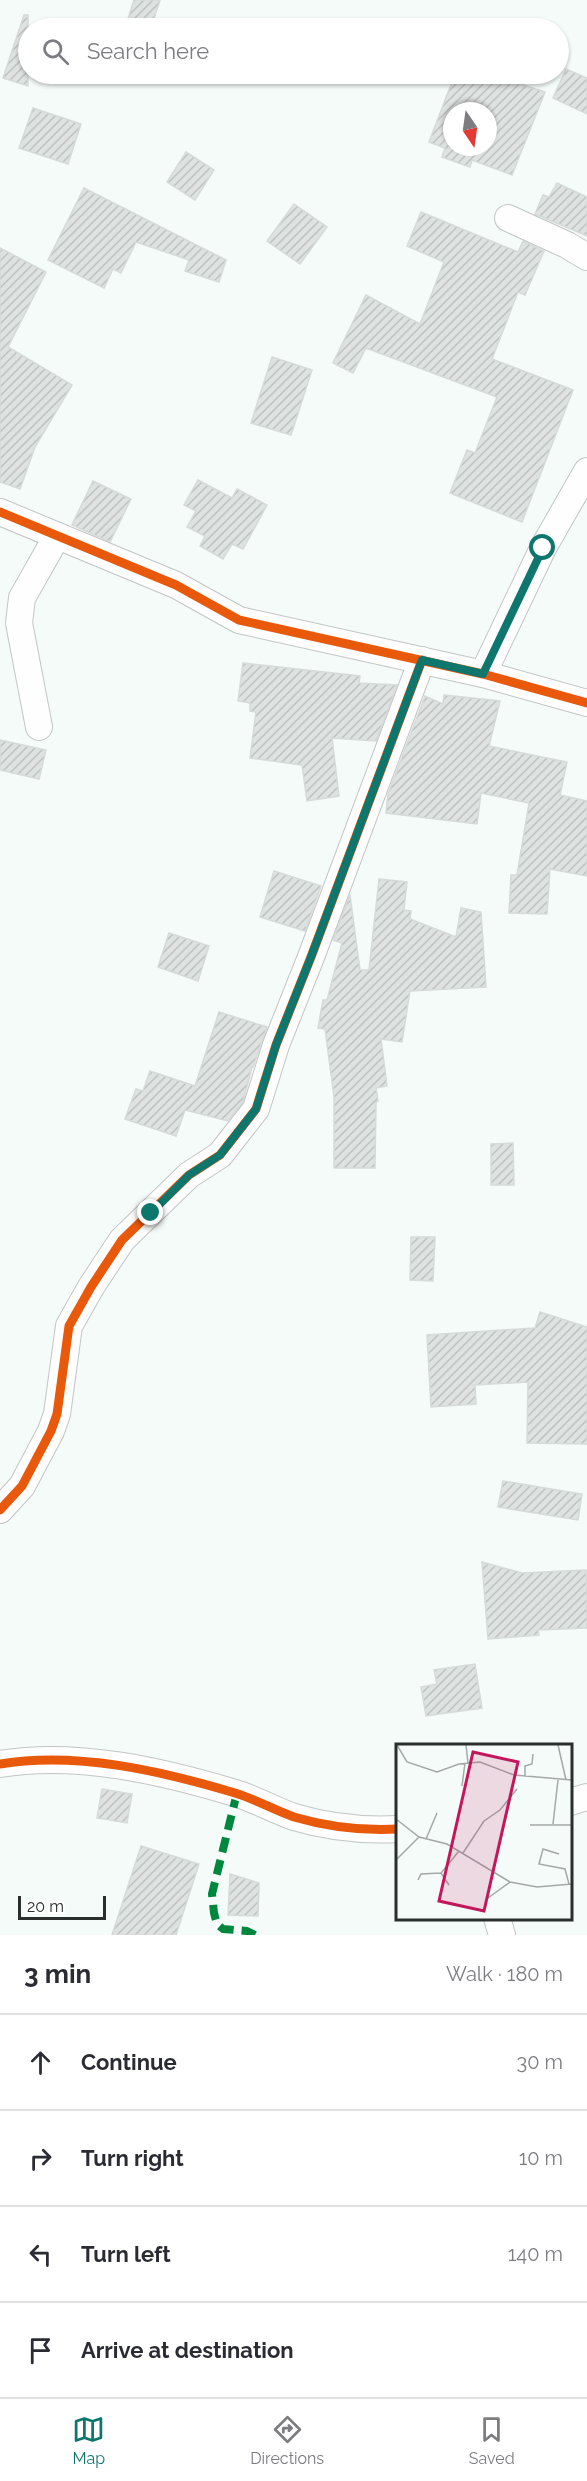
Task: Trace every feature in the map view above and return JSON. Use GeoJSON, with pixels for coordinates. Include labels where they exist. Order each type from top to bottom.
{"type":"FeatureCollection","features":[{"type":"Feature","properties":{"kind":"street"},"geometry":{"type":"LineString","coordinates":[[508,218],[567,245],[587,257]]}},
{"type":"Feature","properties":{"kind":"street"},"geometry":{"type":"LineString","coordinates":[[483,674],[543,548],[587,471]]}},
{"type":"Feature","properties":{"kind":"street"},"geometry":{"type":"LineString","coordinates":[[0,512],[176,585],[239,620],[483,674],[587,704]]}},
{"type":"Feature","properties":{"kind":"street"},"geometry":{"type":"LineString","coordinates":[[39,727],[19,623],[22,598],[57,536]]}},
{"type":"Feature","properties":{"kind":"street"},"geometry":{"type":"LineString","coordinates":[[0,1510],[22,1486],[51,1431],[57,1414],[69,1326],[91,1287],[122,1240],[189,1175],[220,1155],[256,1109],[276,1045],[422,660]]}},
{"type":"Feature","properties":{"kind":"street"},"geometry":{"type":"LineString","coordinates":[[0,1764],[14,1761],[85,1761],[155,1771],[237,1793],[293,1816],[337,1828],[396,1829]]}},
{"type":"Feature","properties":{"kind":"street"},"geometry":{"type":"LineString","coordinates":[[572,1801],[587,1797]]}},
{"type":"Feature","properties":{"kind":"street"},"geometry":{"type":"LineString","coordinates":[[498,1920],[502,1935]]}},
{"type":"Feature","properties":{"kind":"building"},"geometry":{"type":"Polygon","coordinates":[[[134,0],[160,0],[154,18],[128,18],[134,0]]]}},
{"type":"Feature","properties":{"kind":"building"},"geometry":{"type":"Polygon","coordinates":[[[18,33],[18,83],[3,78],[18,33]]]}},
{"type":"Feature","properties":{"kind":"building"},"geometry":{"type":"Polygon","coordinates":[[[569,70],[587,78],[587,114],[553,98],[559,84],[569,84],[569,70]]]}},
{"type":"Feature","properties":{"kind":"building"},"geometry":{"type":"Polygon","coordinates":[[[451,84],[521,84],[545,92],[512,175],[472,160],[470,167],[442,157],[443,154],[443,156],[497,156],[497,102],[444,102],[451,84]]]}},
{"type":"Feature","properties":{"kind":"building"},"geometry":{"type":"Polygon","coordinates":[[[443,105],[443,147],[429,142],[443,105]]]}},
{"type":"Feature","properties":{"kind":"building"},"geometry":{"type":"Polygon","coordinates":[[[33,108],[81,124],[68,164],[19,148],[33,108]]]}},
{"type":"Feature","properties":{"kind":"building"},"geometry":{"type":"Polygon","coordinates":[[[186,152],[214,170],[195,200],[167,182],[186,152]]]}},
{"type":"Feature","properties":{"kind":"building"},"geometry":{"type":"Polygon","coordinates":[[[557,183],[587,197],[587,236],[535,214],[543,195],[549,197],[557,183]]]}},
{"type":"Feature","properties":{"kind":"building"},"geometry":{"type":"Polygon","coordinates":[[[84,188],[226,260],[219,282],[185,271],[189,260],[136,242],[121,273],[113,269],[104,288],[48,260],[84,188]]]}},
{"type":"Feature","properties":{"kind":"building"},"geometry":{"type":"Polygon","coordinates":[[[294,204],[327,227],[300,264],[267,241],[294,204]]]}},
{"type":"Feature","properties":{"kind":"building"},"geometry":{"type":"Polygon","coordinates":[[[421,212],[518,252],[523,241],[544,251],[525,295],[518,292],[492,359],[573,390],[522,522],[450,493],[467,450],[475,453],[497,397],[366,348],[353,373],[333,363],[366,295],[420,324],[444,262],[407,246],[421,212]]]}},
{"type":"Feature","properties":{"kind":"building"},"geometry":{"type":"Polygon","coordinates":[[[0,248],[46,272],[8,347],[72,385],[35,447],[20,489],[0,482],[0,248]]]}},
{"type":"Feature","properties":{"kind":"building"},"geometry":{"type":"Polygon","coordinates":[[[272,357],[312,370],[291,435],[251,423],[272,357]]]}},
{"type":"Feature","properties":{"kind":"building"},"geometry":{"type":"Polygon","coordinates":[[[198,480],[232,498],[237,489],[267,505],[243,549],[232,544],[223,559],[200,546],[205,536],[187,527],[196,511],[184,505],[198,480]]]}},
{"type":"Feature","properties":{"kind":"building"},"geometry":{"type":"Polygon","coordinates":[[[93,481],[131,499],[110,542],[72,525],[93,481]]]}},
{"type":"Feature","properties":{"kind":"building"},"geometry":{"type":"Polygon","coordinates":[[[243,663],[360,676],[359,683],[397,685],[376,741],[332,738],[339,796],[307,801],[302,765],[250,758],[256,712],[250,711],[250,703],[238,701],[243,663]]]}},
{"type":"Feature","properties":{"kind":"building"},"geometry":{"type":"Polygon","coordinates":[[[444,695],[500,701],[489,746],[567,762],[560,795],[587,801],[587,876],[550,869],[547,914],[509,913],[511,875],[517,875],[529,803],[481,793],[477,824],[386,813],[388,794],[425,696],[443,704],[444,695]]]}},
{"type":"Feature","properties":{"kind":"building"},"geometry":{"type":"Polygon","coordinates":[[[0,740],[46,750],[39,779],[0,770],[0,740]]]}},
{"type":"Feature","properties":{"kind":"building"},"geometry":{"type":"Polygon","coordinates":[[[274,871],[321,886],[305,931],[260,917],[274,871]]]}},
{"type":"Feature","properties":{"kind":"building"},"geometry":{"type":"Polygon","coordinates":[[[379,879],[407,882],[404,910],[411,911],[410,919],[456,937],[461,908],[481,912],[486,987],[410,991],[402,1042],[381,1039],[387,1086],[376,1088],[378,1101],[376,1102],[375,1168],[334,1168],[334,1097],[325,1029],[318,1028],[323,1000],[327,1000],[342,943],[333,940],[350,895],[360,970],[369,970],[379,879]]]}},
{"type":"Feature","properties":{"kind":"building"},"geometry":{"type":"Polygon","coordinates":[[[169,933],[209,946],[198,981],[158,967],[169,933]]]}},
{"type":"Feature","properties":{"kind":"building"},"geometry":{"type":"Polygon","coordinates":[[[219,1012],[267,1027],[252,1067],[243,1102],[228,1121],[185,1110],[176,1136],[125,1119],[136,1089],[143,1091],[150,1071],[195,1086],[219,1012]]]}},
{"type":"Feature","properties":{"kind":"building"},"geometry":{"type":"Polygon","coordinates":[[[513,1143],[514,1185],[491,1185],[491,1144],[513,1143]]]}},
{"type":"Feature","properties":{"kind":"building"},"geometry":{"type":"Polygon","coordinates":[[[411,1237],[435,1237],[433,1281],[410,1280],[411,1237]]]}},
{"type":"Feature","properties":{"kind":"building"},"geometry":{"type":"Polygon","coordinates":[[[540,1312],[587,1327],[587,1444],[527,1443],[528,1382],[475,1385],[476,1404],[431,1407],[427,1335],[535,1328],[540,1312]]]}},
{"type":"Feature","properties":{"kind":"building"},"geometry":{"type":"Polygon","coordinates":[[[503,1481],[582,1494],[578,1520],[498,1507],[503,1481]]]}},
{"type":"Feature","properties":{"kind":"building"},"geometry":{"type":"Polygon","coordinates":[[[482,1562],[522,1573],[586,1570],[587,1628],[538,1630],[539,1635],[488,1639],[482,1562]]]}},
{"type":"Feature","properties":{"kind":"building"},"geometry":{"type":"Polygon","coordinates":[[[475,1664],[482,1708],[426,1716],[421,1687],[437,1684],[434,1670],[475,1664]]]}},
{"type":"Feature","properties":{"kind":"building"},"geometry":{"type":"Polygon","coordinates":[[[102,1789],[132,1794],[127,1823],[97,1818],[102,1789]]]}},
{"type":"Feature","properties":{"kind":"building"},"geometry":{"type":"Polygon","coordinates":[[[141,1846],[199,1864],[176,1935],[112,1935],[141,1846]]]}},
{"type":"Feature","properties":{"kind":"building"},"geometry":{"type":"Polygon","coordinates":[[[230,1874],[259,1883],[258,1916],[228,1915],[230,1874]]]}},
{"type":"Feature","properties":{"kind":"marked path"},"geometry":{"type":"LineString","coordinates":[[237,1793],[212,1894],[214,1913],[217,1924],[223,1929],[247,1931],[255,1935]]}},
{"type":"Feature","properties":{"kind":"cycle path"},"geometry":{"type":"LineString","coordinates":[[0,512],[176,585],[239,620],[483,674],[587,703]]}},
{"type":"Feature","properties":{"kind":"cycle path"},"geometry":{"type":"LineString","coordinates":[[0,1510],[22,1486],[51,1431],[57,1414],[69,1326],[91,1287],[122,1240],[189,1175],[220,1155],[256,1109],[276,1045],[422,660]]}},
{"type":"Feature","properties":{"kind":"cycle path"},"geometry":{"type":"LineString","coordinates":[[0,1764],[59,1760],[119,1765],[178,1777],[235,1793],[294,1817],[332,1826],[396,1829]]}},
{"type":"Feature","properties":{"kind":"route"},"geometry":{"type":"LineString","coordinates":[[151,1213],[189,1175],[220,1155],[256,1109],[276,1045],[422,660],[483,674],[543,548]]}}]}
